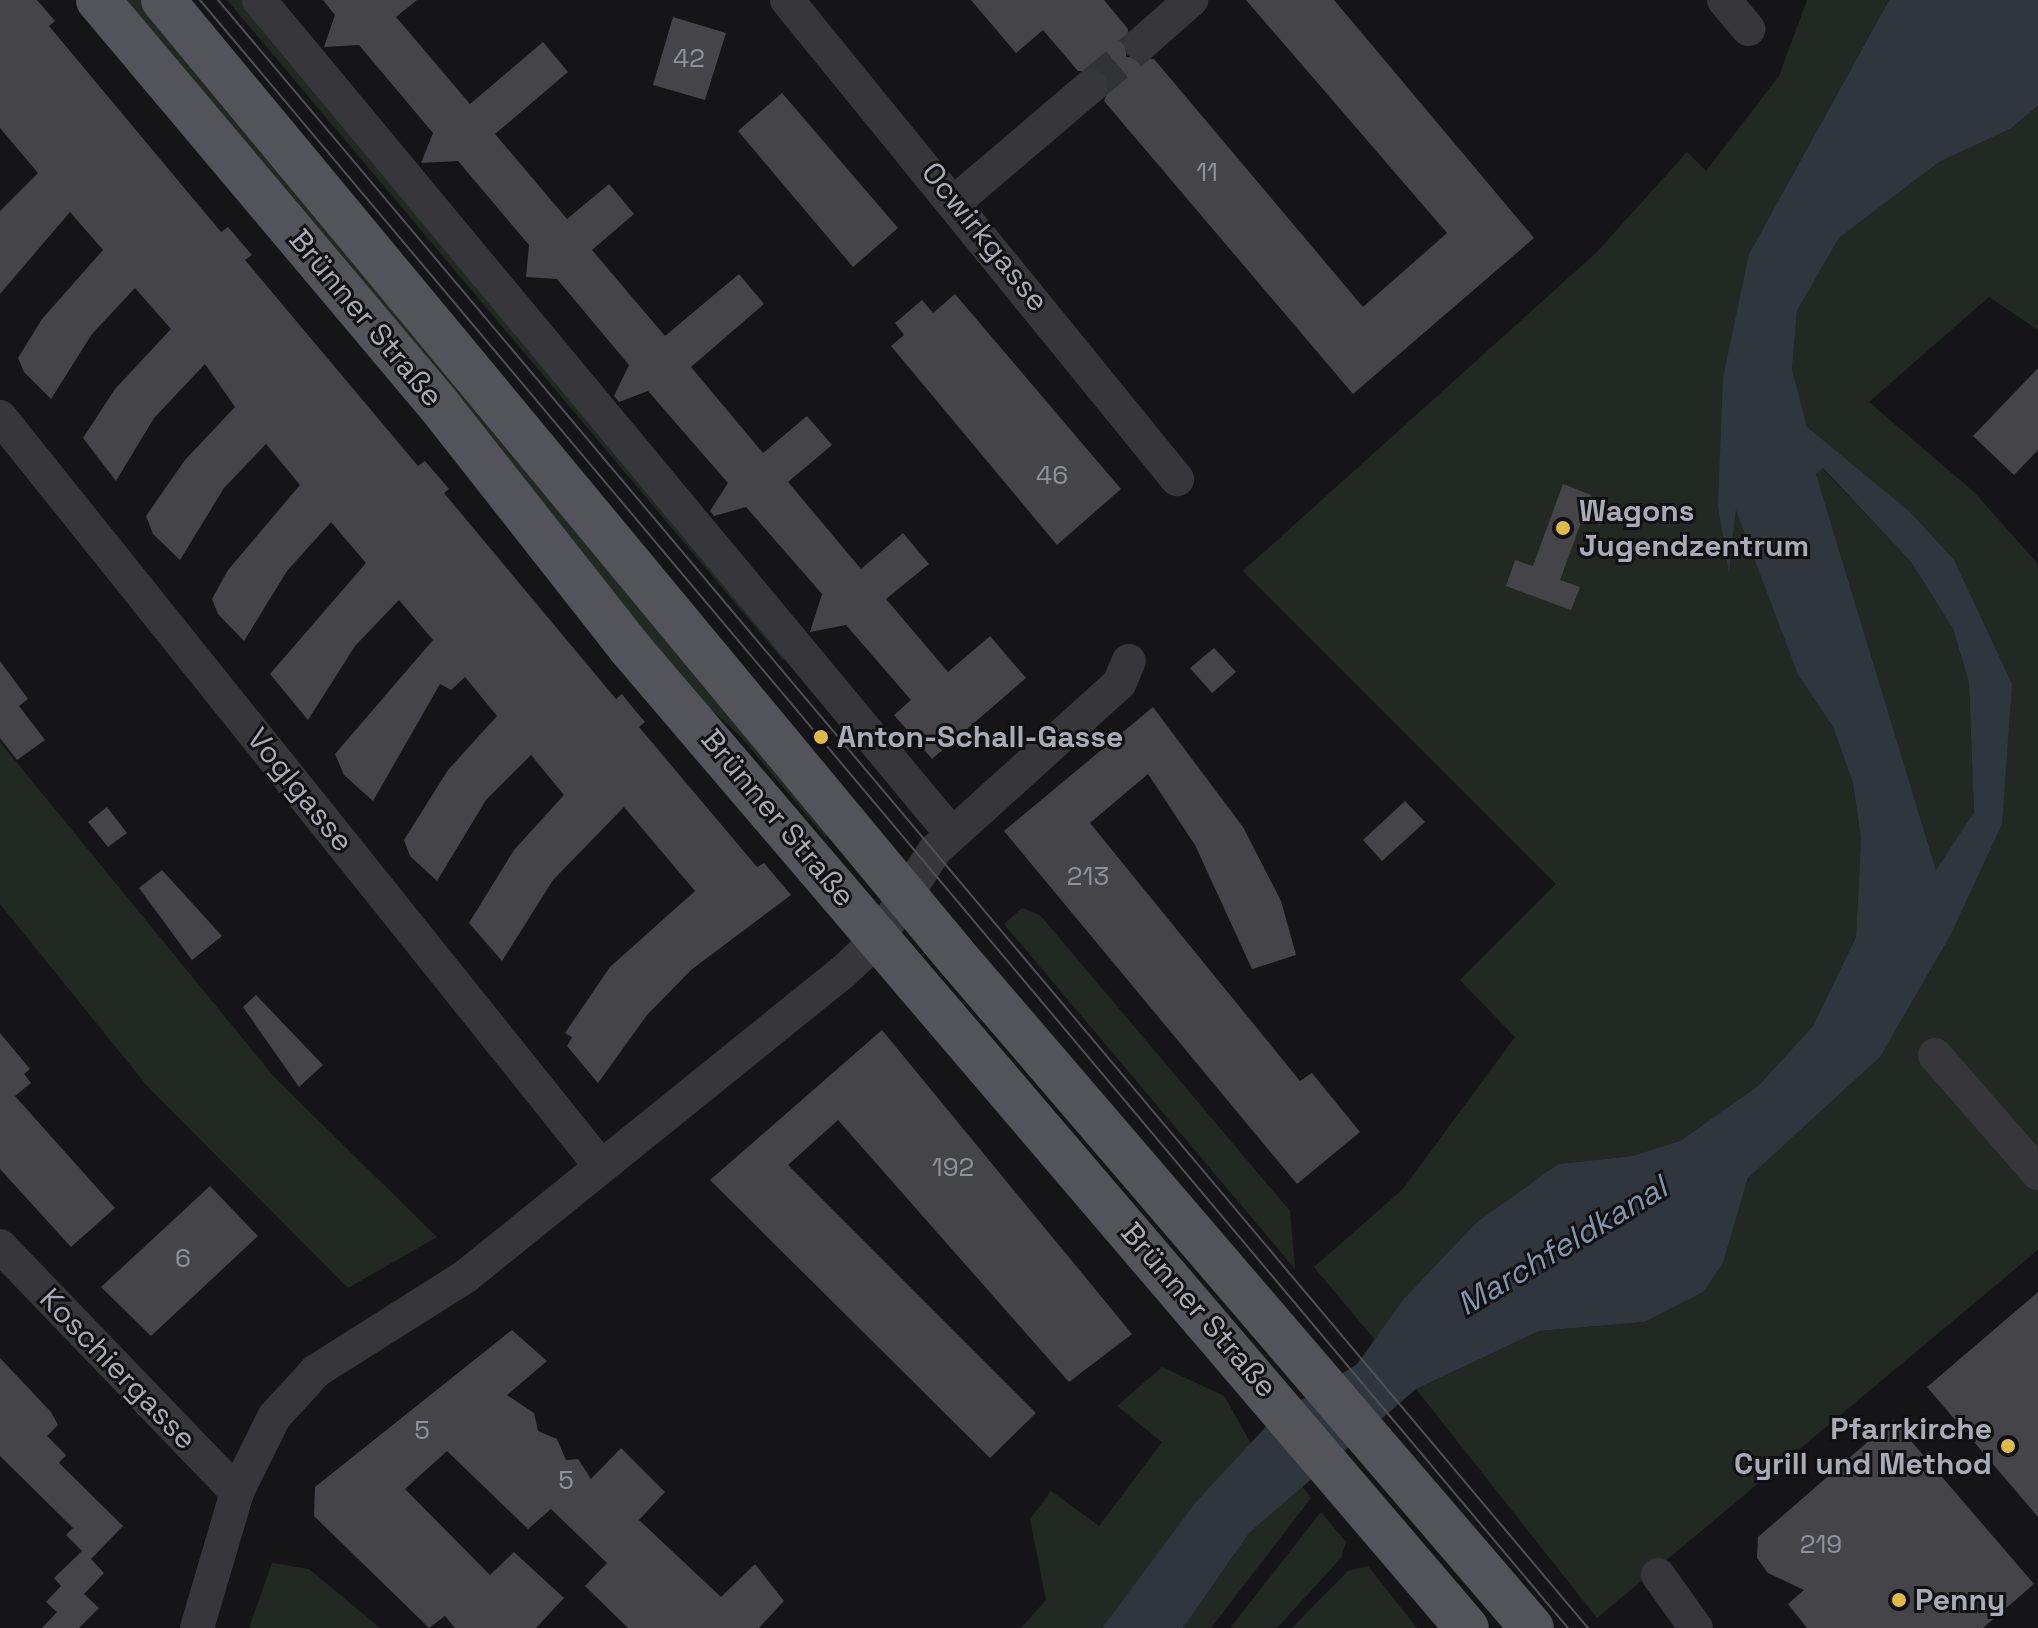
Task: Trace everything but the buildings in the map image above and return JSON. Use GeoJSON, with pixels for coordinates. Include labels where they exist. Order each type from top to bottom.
{"type":"FeatureCollection","features":[{"type":"Feature","properties":{"kind":"main road","name":"Brünner Straße"},"geometry":{"type":"LineString","coordinates":[[98,0],[877,940],[1250,1366],[1467,1628]]}},
{"type":"Feature","properties":{"kind":"main road","name":"Brünner Straße"},"geometry":{"type":"LineString","coordinates":[[163,0],[907,894],[1286,1335],[1532,1628]]}},
{"type":"Feature","properties":{"kind":"street"},"geometry":{"type":"LineString","coordinates":[[259,0],[951,833]]}},
{"type":"Feature","properties":{"kind":"street","name":"Ocwirkgasse"},"geometry":{"type":"LineString","coordinates":[[787,0],[956,201],[1177,479]]}},
{"type":"Feature","properties":{"kind":"street"},"geometry":{"type":"LineString","coordinates":[[1141,44],[1191,0]]}},
{"type":"Feature","properties":{"kind":"street"},"geometry":{"type":"LineString","coordinates":[[1724,0],[1748,29]]}},
{"type":"Feature","properties":{"kind":"street"},"geometry":{"type":"LineString","coordinates":[[956,201],[1091,86]]}},
{"type":"Feature","properties":{"kind":"street","name":"Voglgasse"},"geometry":{"type":"LineString","coordinates":[[0,417],[599,1164]]}},
{"type":"Feature","properties":{"kind":"street"},"geometry":{"type":"LineString","coordinates":[[197,1628],[237,1492],[274,1417],[316,1371],[466,1276],[599,1164],[877,940],[951,833],[1119,684],[1129,661]]}},
{"type":"Feature","properties":{"kind":"street"},"geometry":{"type":"LineString","coordinates":[[1935,1055],[2038,1173]]}},
{"type":"Feature","properties":{"kind":"street","name":"Koschiergasse"},"geometry":{"type":"LineString","coordinates":[[0,1246],[237,1492]]}},
{"type":"Feature","properties":{"kind":"street"},"geometry":{"type":"LineString","coordinates":[[1658,1575],[1696,1628]]}},
{"type":"Feature","properties":{"kind":"shaded area"},"geometry":{"type":"Polygon","coordinates":[[[116,0],[143,0],[835,826],[825,837],[740,736],[690,690],[116,0]]]}},
{"type":"Feature","properties":{"kind":"shaded area"},"geometry":{"type":"Polygon","coordinates":[[[227,0],[244,0],[792,652],[783,660],[227,0]]]}},
{"type":"Feature","properties":{"kind":"shaded area"},"geometry":{"type":"Polygon","coordinates":[[[1807,0],[1889,0],[1749,254],[1730,569],[1736,508],[1798,675],[1833,727],[1853,783],[1861,839],[1856,937],[1813,1026],[1758,1086],[1680,1141],[1632,1156],[1558,1164],[1477,1222],[1375,1340],[1314,1267],[1403,1189],[1515,1037],[1460,980],[1556,884],[1243,571],[1597,252],[1687,152],[1706,171],[1779,76],[1807,0]]]}},
{"type":"Feature","properties":{"kind":"shaded area"},"geometry":{"type":"Polygon","coordinates":[[[2038,106],[2038,330],[1989,297],[1869,402],[1974,492],[2038,564],[2038,1250],[1597,1618],[1416,1389],[1539,1331],[1644,1322],[1723,1263],[1748,1178],[1880,1057],[1949,938],[2012,684],[1837,455],[1807,427],[1792,369],[1797,311],[1839,238],[1939,162],[2010,129],[2038,106]]]}},
{"type":"Feature","properties":{"kind":"shaded area"},"geometry":{"type":"Polygon","coordinates":[[[1822,468],[1911,562],[1953,629],[1969,683],[1974,812],[1936,870],[1816,474],[1822,468]]]}},
{"type":"Feature","properties":{"kind":"shaded area"},"geometry":{"type":"Polygon","coordinates":[[[0,742],[275,1078],[437,1237],[348,1288],[148,1087],[0,904],[0,742]]]}},
{"type":"Feature","properties":{"kind":"shaded area"},"geometry":{"type":"Polygon","coordinates":[[[1022,908],[1040,915],[1290,1211],[1295,1269],[1004,924],[1022,908]]]}},
{"type":"Feature","properties":{"kind":"shaded area"},"geometry":{"type":"Polygon","coordinates":[[[1162,1367],[1224,1396],[1252,1445],[1195,1503],[1102,1628],[1021,1628],[1046,1600],[1030,1519],[1051,1491],[1099,1526],[1162,1442],[1117,1406],[1162,1367]]]}},
{"type":"Feature","properties":{"kind":"shaded area"},"geometry":{"type":"Polygon","coordinates":[[[1300,1483],[1311,1498],[1211,1628],[1183,1628],[1250,1532],[1300,1483]]]}},
{"type":"Feature","properties":{"kind":"shaded area"},"geometry":{"type":"Polygon","coordinates":[[[1321,1512],[1346,1542],[1341,1558],[1277,1628],[1230,1628],[1321,1512]]]}},
{"type":"Feature","properties":{"kind":"shaded area"},"geometry":{"type":"Polygon","coordinates":[[[272,1563],[309,1569],[380,1628],[249,1628],[272,1563]]]}},
{"type":"Feature","properties":{"kind":"shaded area"},"geometry":{"type":"Polygon","coordinates":[[[1368,1566],[1417,1628],[1292,1628],[1348,1571],[1368,1566]]]}},
{"type":"Feature","properties":{"kind":"water","name":"Marchfeldkanal"},"geometry":{"type":"Polygon","coordinates":[[[1889,0],[2038,0],[2038,106],[2010,129],[1939,162],[1839,238],[1797,311],[1792,369],[1807,427],[1911,513],[1954,560],[2012,684],[2002,824],[1949,938],[1880,1057],[1748,1178],[1723,1263],[1703,1292],[1644,1322],[1539,1331],[1416,1389],[1250,1532],[1183,1628],[1102,1628],[1195,1503],[1276,1416],[1357,1364],[1404,1299],[1477,1222],[1558,1164],[1632,1156],[1680,1141],[1758,1086],[1813,1026],[1856,937],[1861,839],[1853,783],[1833,727],[1798,675],[1736,510],[1729,573],[1718,506],[1723,378],[1749,254],[1889,0]],[[1823,468],[1816,474],[1936,870],[1974,812],[1969,683],[1953,629],[1911,562],[1823,468]]]}},
{"type":"Feature","properties":{"kind":"tunnel"},"geometry":{"type":"LineString","coordinates":[[1091,86],[1141,44]]}},
{"type":"Feature","properties":{"kind":"tram line"},"geometry":{"type":"LineString","coordinates":[[200,0],[1568,1628]]}},
{"type":"Feature","properties":{"kind":"tram line"},"geometry":{"type":"LineString","coordinates":[[218,0],[1588,1628]]}},
{"type":"Feature","properties":{"kind":"place","name":"Wagons Jugendzentrum"},"geometry":{"type":"Point","coordinates":[1563,528]}},
{"type":"Feature","properties":{"kind":"place","name":"Anton-Schall-Gasse"},"geometry":{"type":"Point","coordinates":[821,737]}},
{"type":"Feature","properties":{"kind":"place","name":"Pfarrkirche Cyrill und Method"},"geometry":{"type":"Point","coordinates":[2008,1446]}},
{"type":"Feature","properties":{"kind":"place","name":"Penny"},"geometry":{"type":"Point","coordinates":[1899,1600]}}]}
